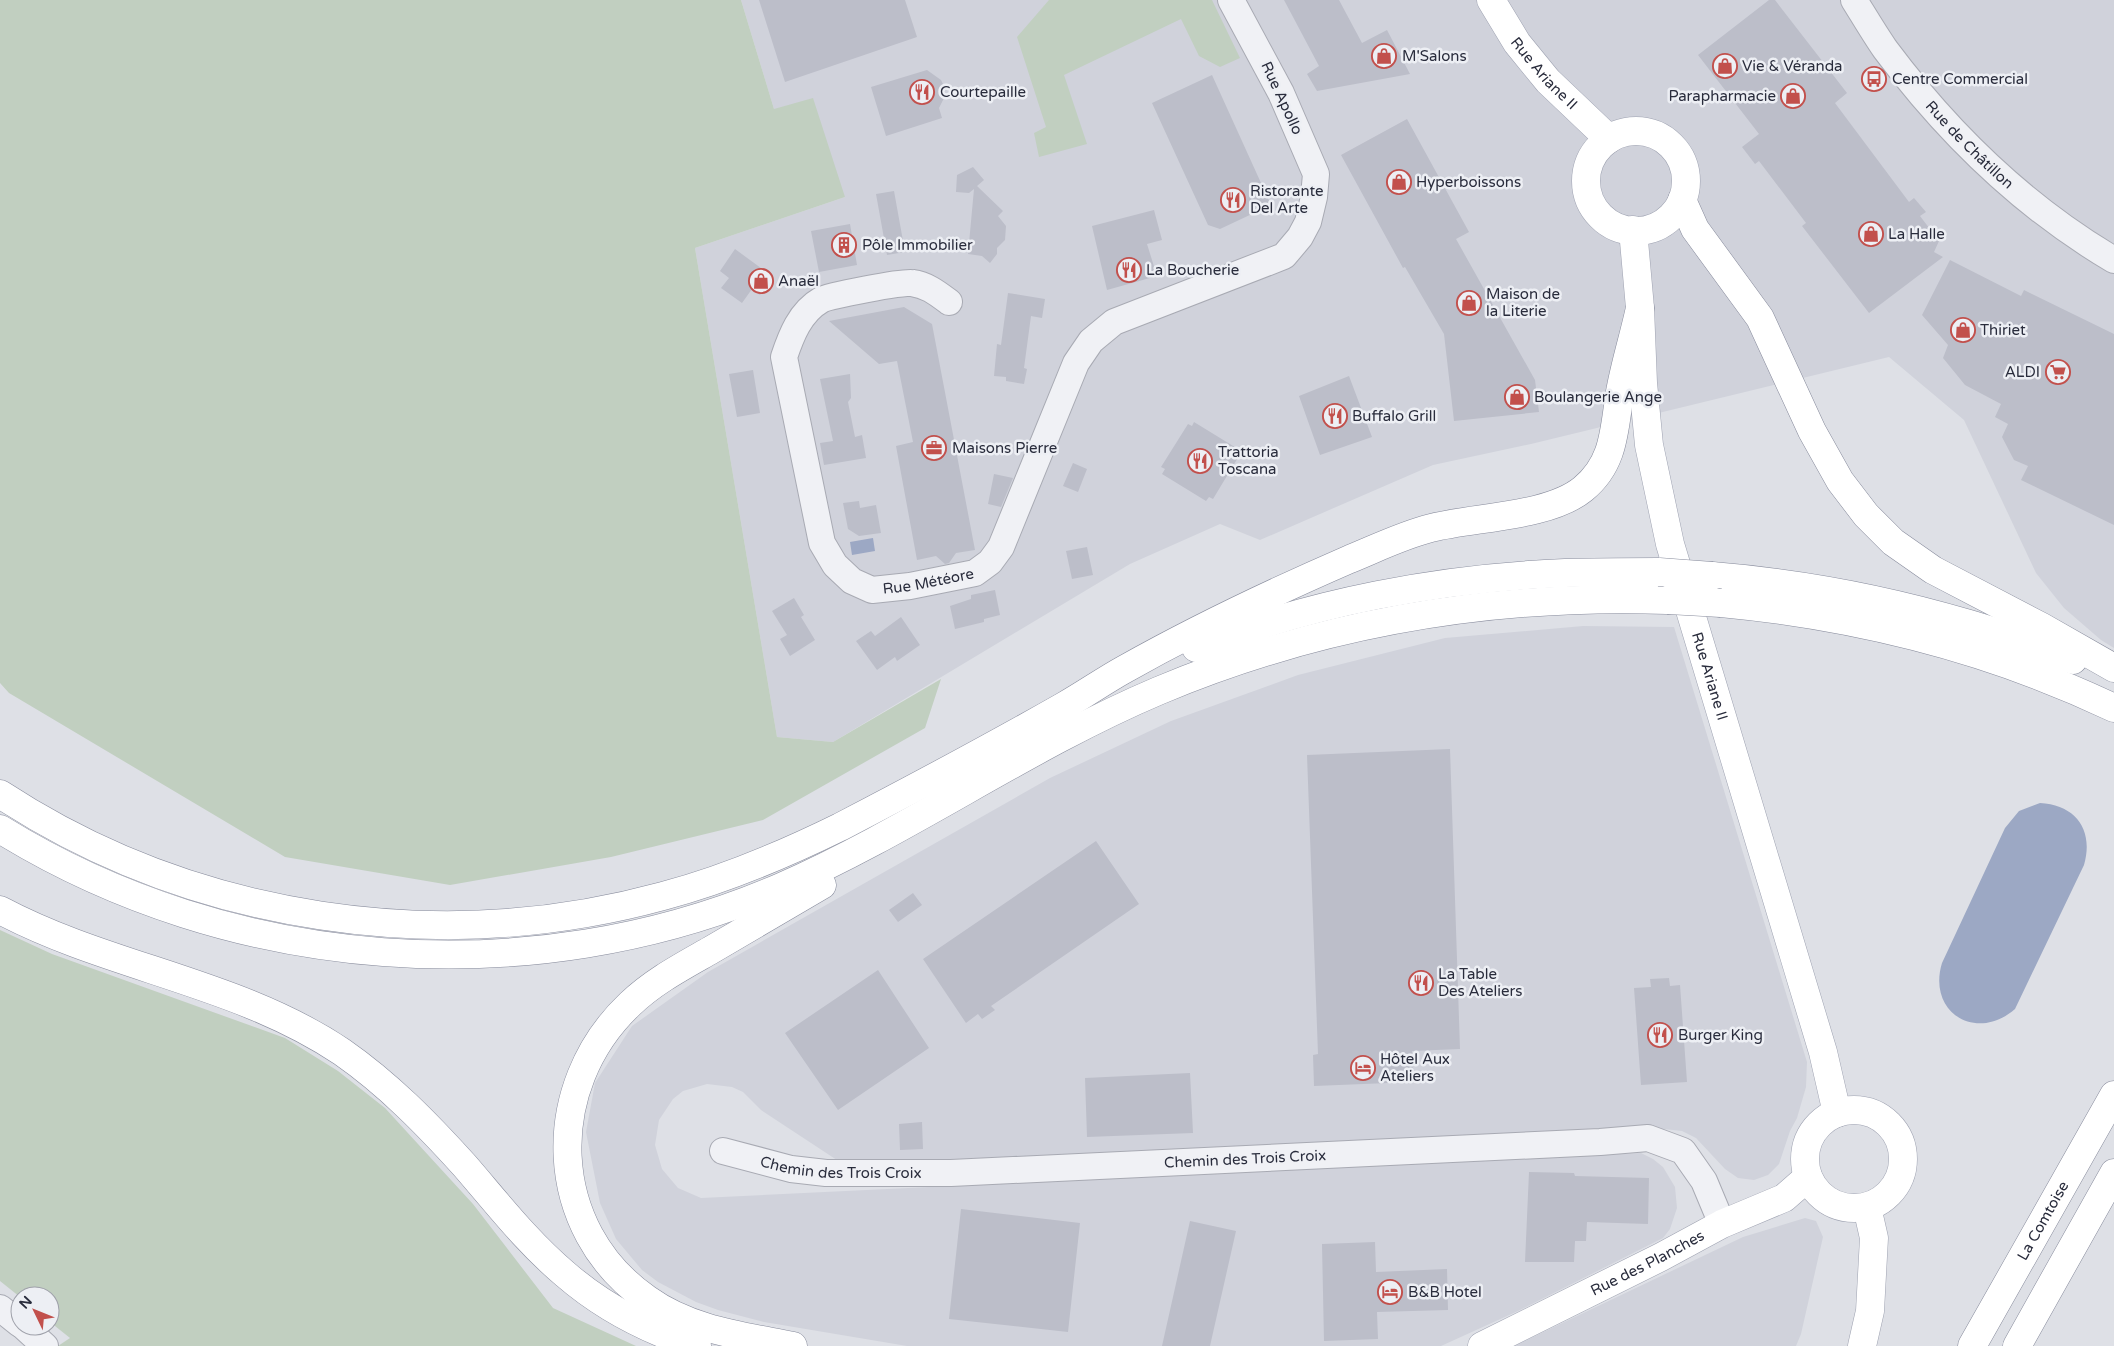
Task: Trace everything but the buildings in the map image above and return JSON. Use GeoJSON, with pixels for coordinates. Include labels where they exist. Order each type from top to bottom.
{"type":"FeatureCollection","features":[{"type":"Feature","properties":{"kind":"main road","name":"Rue Ariane II"},"geometry":{"type":"LineString","coordinates":[[1491,0],[1517,43],[1548,81],[1609,139]]}},
{"type":"Feature","properties":{"kind":"main road"},"geometry":{"type":"LineString","coordinates":[[1647,132],[1660,137],[1679,155],[1684,168],[1685,181],[1682,200],[1669,217],[1658,225],[1644,230],[1622,229],[1602,218],[1590,200],[1586,186],[1589,166],[1598,148],[1609,139],[1621,133],[1647,132]]}},
{"type":"Feature","properties":{"kind":"main road"},"geometry":{"type":"LineString","coordinates":[[1682,200],[1695,229],[1760,318],[1816,438],[1840,481],[1866,515],[1893,542],[1933,570],[2042,627],[2114,668]]}},
{"type":"Feature","properties":{"kind":"main road","name":"Rue Ariane II"},"geometry":{"type":"LineString","coordinates":[[1633,230],[1649,445],[1670,544],[1823,1052],[1837,1113]]}},
{"type":"Feature","properties":{"kind":"main road"},"geometry":{"type":"LineString","coordinates":[[0,794],[69,834],[169,878],[252,902],[324,916],[369,922],[440,925],[514,922],[555,918],[624,906],[671,894],[728,875],[803,845],[840,827],[1066,705],[1125,669],[1305,578],[1400,538],[1464,520],[1537,509],[1561,502],[1576,494],[1596,476],[1602,467],[1615,436],[1620,392],[1640,308]]}},
{"type":"Feature","properties":{"kind":"main road"},"geometry":{"type":"LineString","coordinates":[[1066,705],[1136,672],[1203,645],[1274,621],[1344,603],[1417,588],[1494,578],[1564,573],[1659,572],[1769,581],[1898,605],[1970,624],[2114,675]]}},
{"type":"Feature","properties":{"kind":"main road"},"geometry":{"type":"LineString","coordinates":[[0,829],[54,859],[122,891],[193,917],[226,926],[287,940],[368,951],[437,955],[488,954],[541,950],[634,934],[689,920],[743,902],[779,888],[863,848],[1105,716],[1157,692],[1218,668],[1287,646],[1416,615],[1520,602],[1612,598],[1721,603],[1781,609],[1825,616],[1941,643],[2036,674],[2114,708]]}},
{"type":"Feature","properties":{"kind":"main road"},"geometry":{"type":"LineString","coordinates":[[793,1346],[714,1330],[672,1314],[647,1300],[611,1266],[579,1214],[570,1182],[568,1127],[576,1084],[593,1051],[616,1019],[629,1004],[662,978],[803,896],[1002,771]]}},
{"type":"Feature","properties":{"kind":"main road"},"geometry":{"type":"LineString","coordinates":[[0,910],[52,934],[253,1005],[286,1020],[340,1051],[376,1078],[419,1116],[525,1235],[566,1275],[615,1310],[666,1335],[697,1346]]}},
{"type":"Feature","properties":{"kind":"main road","name":"La Comtoise"},"geometry":{"type":"LineString","coordinates":[[1972,1346],[2114,1095]]}},
{"type":"Feature","properties":{"kind":"main road"},"geometry":{"type":"LineString","coordinates":[[1852,1110],[1868,1112],[1882,1118],[1894,1129],[1901,1143],[1904,1159],[1901,1175],[1894,1189],[1882,1200],[1867,1207],[1853,1209],[1832,1203],[1815,1190],[1808,1177],[1805,1162],[1806,1146],[1813,1132],[1823,1121],[1837,1113],[1852,1110]]}},
{"type":"Feature","properties":{"kind":"main road"},"geometry":{"type":"LineString","coordinates":[[2017,1346],[2114,1173]]}},
{"type":"Feature","properties":{"kind":"main road","name":"Rue des Planches"},"geometry":{"type":"LineString","coordinates":[[1482,1346],[1722,1224],[1784,1198],[1808,1177]]}},
{"type":"Feature","properties":{"kind":"main road"},"geometry":{"type":"LineString","coordinates":[[1862,1346],[1870,1311],[1874,1238],[1867,1207]]}},
{"type":"Feature","properties":{"kind":"main road"},"geometry":{"type":"LineString","coordinates":[[1951,1346],[1964,1326],[2034,1237]]}},
{"type":"Feature","properties":{"kind":"street","name":"Rue Apollo"},"geometry":{"type":"LineString","coordinates":[[1231,0],[1246,11],[1316,174]]}},
{"type":"Feature","properties":{"kind":"street","name":"Rue de Châtillon"},"geometry":{"type":"LineString","coordinates":[[1854,0],[1884,47],[1958,137],[2003,179],[2054,220],[2114,260]]}},
{"type":"Feature","properties":{"kind":"street","name":"Rue Météore"},"geometry":{"type":"LineString","coordinates":[[949,302],[928,287],[909,282],[822,300],[804,316],[792,332],[784,357],[822,543],[836,565],[852,581],[872,590],[910,586],[975,573],[990,562],[1001,547],[1076,363],[1090,341],[1114,322],[1284,256],[1300,237],[1308,222],[1314,197],[1316,174]]}},
{"type":"Feature","properties":{"kind":"street","name":"Chemin des Trois Croix"},"geometry":{"type":"LineString","coordinates":[[723,1151],[791,1169],[826,1173],[951,1173],[1600,1142],[1648,1138],[1683,1151],[1704,1181],[1722,1224]]}},
{"type":"Feature","properties":{"kind":"street"},"geometry":{"type":"LineString","coordinates":[[0,1308],[10,1316]]}},
{"type":"Feature","properties":{"kind":"street"},"geometry":{"type":"LineString","coordinates":[[34,1336],[45,1346]]}},
{"type":"Feature","properties":{"kind":"shaded area"},"geometry":{"type":"Polygon","coordinates":[[[741,0],[2114,0],[2114,648],[2101,640],[2064,608],[2036,573],[1964,420],[1889,357],[1531,444],[1433,465],[1260,540],[1220,524],[1130,564],[833,742],[777,737],[695,248],[845,197],[774,109],[741,0]]]}},
{"type":"Feature","properties":{"kind":"shaded area"},"geometry":{"type":"Polygon","coordinates":[[[1583,626],[1674,627],[1807,1062],[1806,1087],[1797,1118],[1790,1131],[1779,1164],[1768,1175],[1754,1180],[1738,1178],[1725,1169],[1696,1138],[1682,1131],[1664,1129],[1587,1135],[846,1166],[761,1110],[743,1092],[732,1087],[707,1084],[683,1091],[673,1099],[659,1120],[655,1145],[662,1169],[678,1188],[701,1198],[1641,1153],[1663,1167],[1675,1187],[1677,1208],[1670,1229],[1663,1238],[1518,1311],[1441,1346],[907,1346],[764,1322],[696,1302],[658,1282],[642,1270],[616,1239],[600,1203],[586,1132],[595,1083],[632,1026],[708,972],[1050,778],[1171,721],[1298,675],[1445,638],[1583,626]]]}},
{"type":"Feature","properties":{"kind":"shaded area"},"geometry":{"type":"Polygon","coordinates":[[[1805,1218],[1816,1221],[1823,1237],[1801,1334],[1796,1346],[1514,1346],[1743,1237],[1805,1218]]]}},
{"type":"Feature","properties":{"kind":"green space"},"geometry":{"type":"Polygon","coordinates":[[[0,0],[741,0],[774,109],[813,98],[845,197],[695,248],[777,737],[833,742],[941,679],[925,728],[763,820],[611,857],[450,885],[285,857],[9,693],[0,683],[0,0]]]}},
{"type":"Feature","properties":{"kind":"green space"},"geometry":{"type":"Polygon","coordinates":[[[1049,0],[1212,0],[1240,58],[1220,67],[1199,56],[1181,19],[1064,75],[1087,144],[1039,157],[1034,133],[1046,127],[1017,37],[1049,0]]]}},
{"type":"Feature","properties":{"kind":"green space"},"geometry":{"type":"Polygon","coordinates":[[[0,930],[52,954],[285,1038],[338,1071],[385,1108],[473,1204],[553,1308],[636,1346],[58,1346],[70,1338],[60,1330],[60,1286],[10,1286],[10,1289],[0,1281],[0,930]]]}},
{"type":"Feature","properties":{"kind":"water"},"geometry":{"type":"Polygon","coordinates":[[[873,538],[875,551],[852,555],[850,542],[873,538]]]}},
{"type":"Feature","properties":{"kind":"water"},"geometry":{"type":"Polygon","coordinates":[[[2040,803],[2063,809],[2072,814],[2079,822],[2084,831],[2086,841],[2084,865],[2015,1009],[2000,1019],[1985,1023],[1971,1022],[1958,1017],[1948,1008],[1942,996],[1939,980],[1942,963],[2005,828],[2019,811],[2040,803]]]}},
{"type":"Feature","properties":{"kind":"place","name":"M'Salons"},"geometry":{"type":"Point","coordinates":[1384,56]}},
{"type":"Feature","properties":{"kind":"place","name":"Vie & Véranda"},"geometry":{"type":"Point","coordinates":[1725,66]}},
{"type":"Feature","properties":{"kind":"place","name":"Centre Commercial"},"geometry":{"type":"Point","coordinates":[1874,79]}},
{"type":"Feature","properties":{"kind":"place","name":"Courtepaille"},"geometry":{"type":"Point","coordinates":[922,92]}},
{"type":"Feature","properties":{"kind":"place","name":"Parapharmacie"},"geometry":{"type":"Point","coordinates":[1793,96]}},
{"type":"Feature","properties":{"kind":"place","name":"Hyperboissons"},"geometry":{"type":"Point","coordinates":[1399,182]}},
{"type":"Feature","properties":{"kind":"place","name":"Ristorante Del Arte"},"geometry":{"type":"Point","coordinates":[1233,200]}},
{"type":"Feature","properties":{"kind":"place","name":"La Halle"},"geometry":{"type":"Point","coordinates":[1871,234]}},
{"type":"Feature","properties":{"kind":"place","name":"Pôle Immobilier"},"geometry":{"type":"Point","coordinates":[844,245]}},
{"type":"Feature","properties":{"kind":"place","name":"La Boucherie"},"geometry":{"type":"Point","coordinates":[1129,270]}},
{"type":"Feature","properties":{"kind":"place","name":"Anaël"},"geometry":{"type":"Point","coordinates":[761,281]}},
{"type":"Feature","properties":{"kind":"place","name":"Maison de la Literie"},"geometry":{"type":"Point","coordinates":[1469,303]}},
{"type":"Feature","properties":{"kind":"place","name":"Thiriet"},"geometry":{"type":"Point","coordinates":[1963,330]}},
{"type":"Feature","properties":{"kind":"place","name":"ALDI"},"geometry":{"type":"Point","coordinates":[2058,372]}},
{"type":"Feature","properties":{"kind":"place","name":"Boulangerie Ange"},"geometry":{"type":"Point","coordinates":[1517,397]}},
{"type":"Feature","properties":{"kind":"place","name":"Buffalo Grill"},"geometry":{"type":"Point","coordinates":[1335,416]}},
{"type":"Feature","properties":{"kind":"place","name":"Maisons Pierre"},"geometry":{"type":"Point","coordinates":[934,448]}},
{"type":"Feature","properties":{"kind":"place","name":"Trattoria Toscana"},"geometry":{"type":"Point","coordinates":[1200,461]}},
{"type":"Feature","properties":{"kind":"place","name":"La Table Des Ateliers"},"geometry":{"type":"Point","coordinates":[1421,983]}},
{"type":"Feature","properties":{"kind":"place","name":"Burger King"},"geometry":{"type":"Point","coordinates":[1660,1035]}},
{"type":"Feature","properties":{"kind":"place","name":"Hôtel Aux Ateliers"},"geometry":{"type":"Point","coordinates":[1363,1068]}},
{"type":"Feature","properties":{"kind":"place","name":"B&B Hotel"},"geometry":{"type":"Point","coordinates":[1390,1292]}}]}
